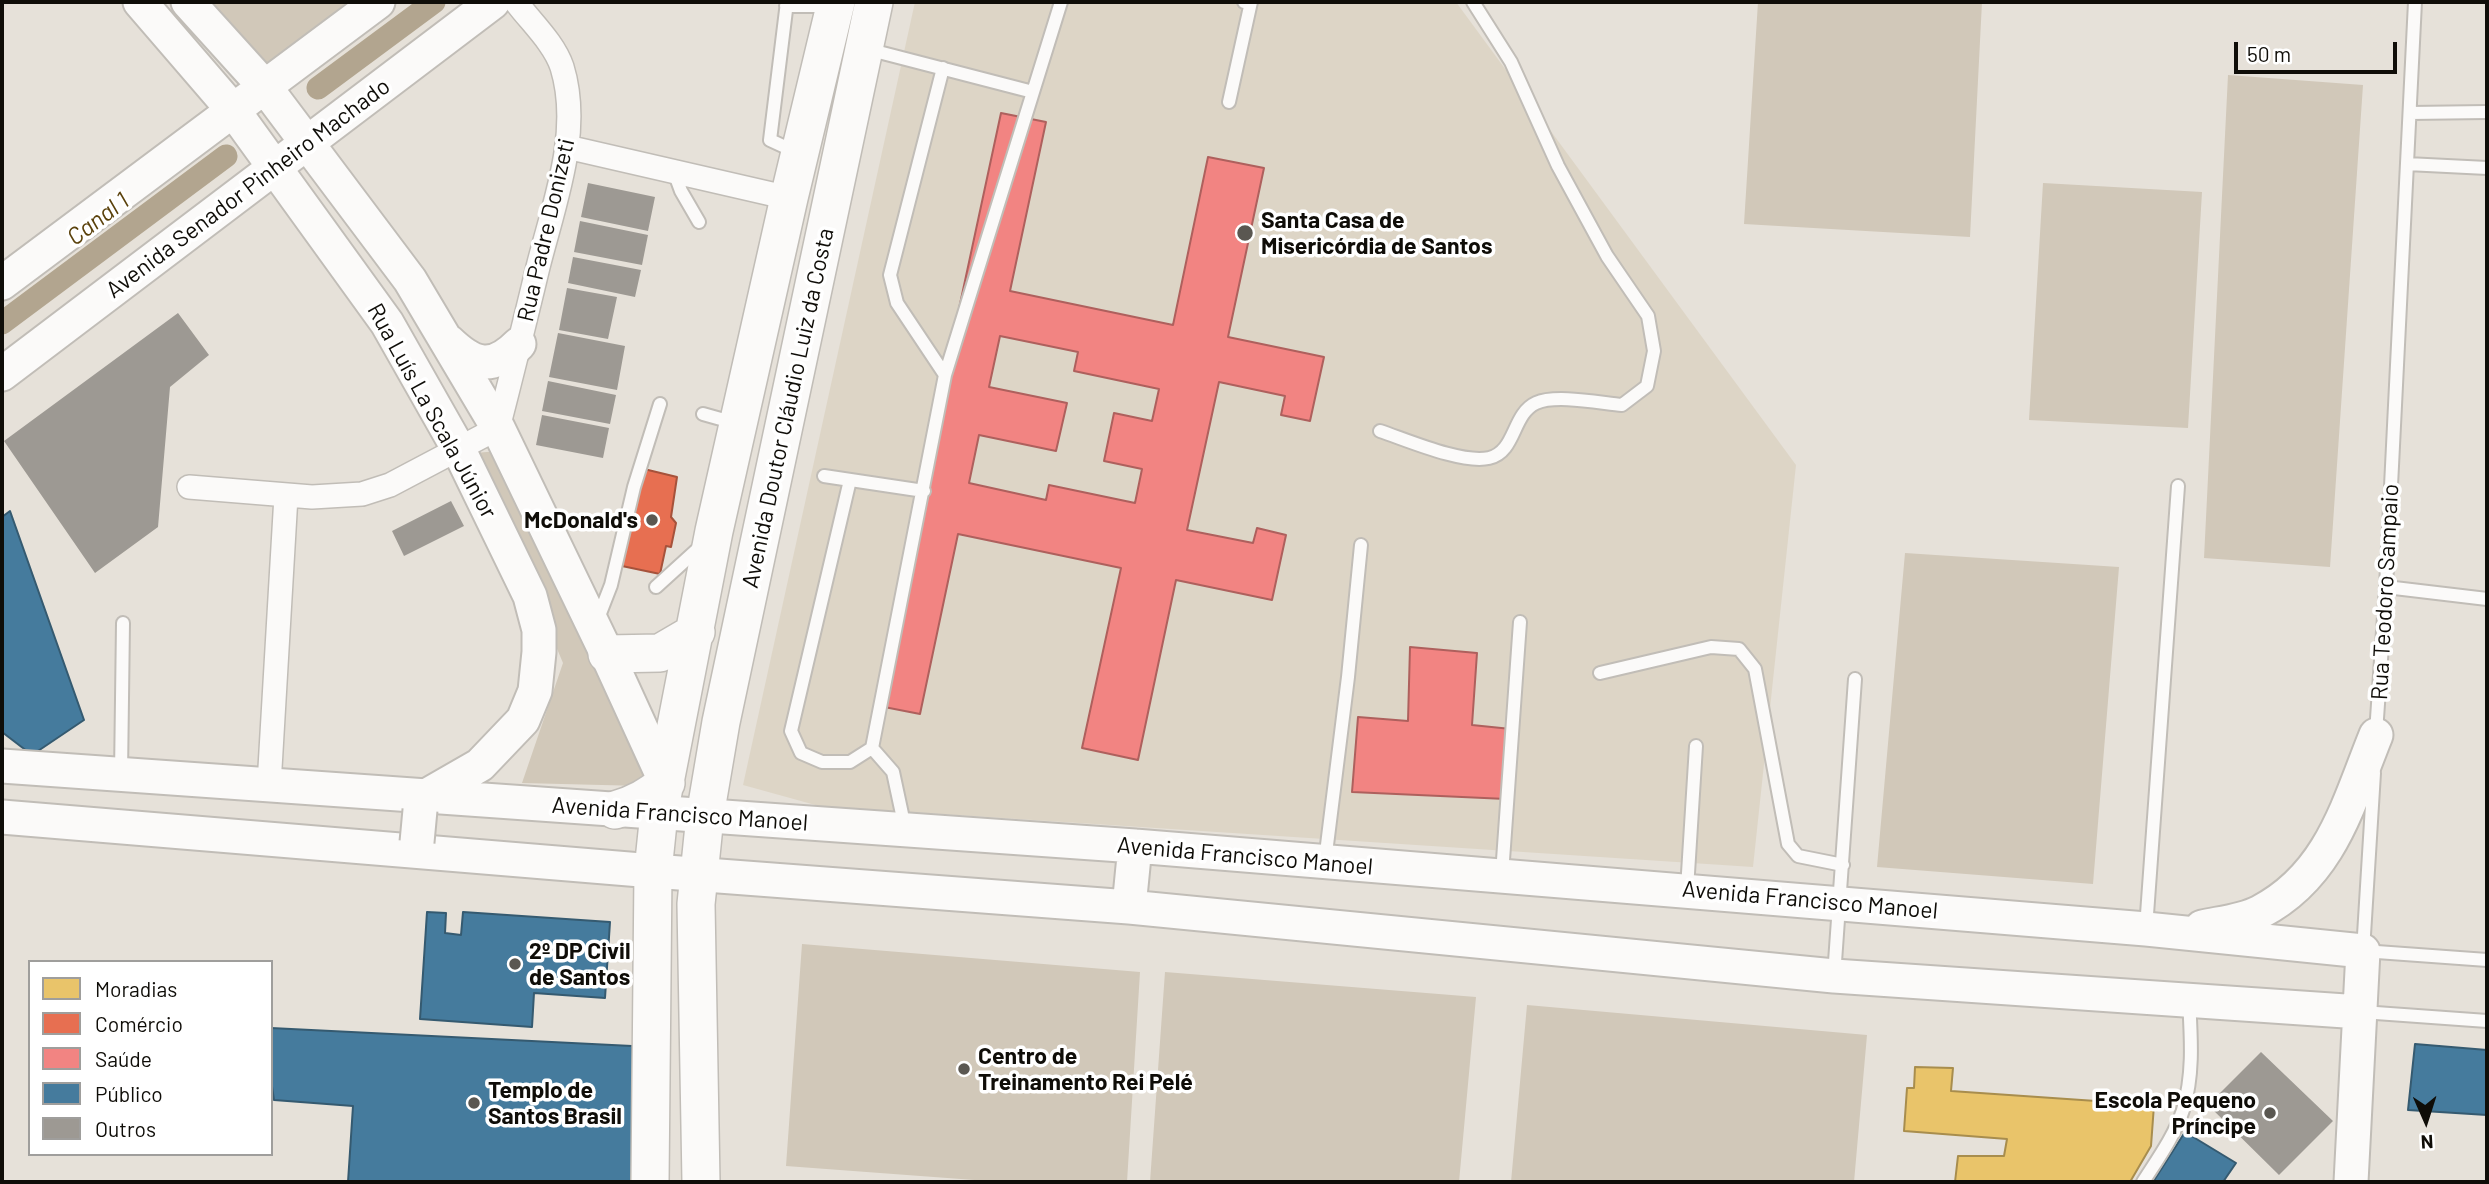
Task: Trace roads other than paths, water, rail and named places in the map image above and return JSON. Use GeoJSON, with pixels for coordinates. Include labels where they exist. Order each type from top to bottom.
{"type":"FeatureCollection","features":[{"type":"Feature","properties":{"kind":"main road","name":"Avenida Doutor Cláudio Luiz da Costa"},"geometry":{"type":"LineString","coordinates":[[677,806],[696,632],[715,531],[789,198],[800,154],[842,31],[874,2]]}},
{"type":"Feature","properties":{"kind":"main road","name":"Avenida Doutor Cláudio Luiz da Costa"},"geometry":{"type":"LineString","coordinates":[[677,806],[720,722],[800,356],[842,31]]}},
{"type":"Feature","properties":{"kind":"main road"},"geometry":{"type":"LineString","coordinates":[[601,641],[660,653],[696,632]]}},
{"type":"Feature","properties":{"kind":"main road"},"geometry":{"type":"LineString","coordinates":[[615,810],[647,798],[677,806]]}},
{"type":"Feature","properties":{"kind":"main road"},"geometry":{"type":"LineString","coordinates":[[650,1182],[653,871],[677,806]]}},
{"type":"Feature","properties":{"kind":"main road"},"geometry":{"type":"LineString","coordinates":[[677,806],[696,884],[701,1182]]}},
{"type":"Feature","properties":{"kind":"street","name":"Rua Luís La Scala Júnior"},"geometry":{"type":"LineString","coordinates":[[140,2],[233,110],[387,323],[459,450],[530,596],[539,629],[539,652],[535,691],[523,720],[480,765],[420,819]]}},
{"type":"Feature","properties":{"kind":"street","name":"Rua Luís La Scala Júnior"},"geometry":{"type":"LineString","coordinates":[[188,2],[265,87],[410,280],[498,428],[677,806]]}},
{"type":"Feature","properties":{"kind":"street"},"geometry":{"type":"LineString","coordinates":[[2,283],[378,2]]}},
{"type":"Feature","properties":{"kind":"street","name":"Avenida Senador Pinheiro Machado"},"geometry":{"type":"LineString","coordinates":[[2,374],[494,2]]}},
{"type":"Feature","properties":{"kind":"street","name":"Rua Padre Donizeti"},"geometry":{"type":"LineString","coordinates":[[498,428],[567,147],[569,102],[561,64],[551,46],[516,2]]}},
{"type":"Feature","properties":{"kind":"street"},"geometry":{"type":"LineString","coordinates":[[567,147],[789,198]]}},
{"type":"Feature","properties":{"kind":"street"},"geometry":{"type":"LineString","coordinates":[[445,338],[461,354],[483,362],[506,357],[519,344]]}},
{"type":"Feature","properties":{"kind":"street"},"geometry":{"type":"LineString","coordinates":[[189,487],[286,496],[346,496],[375,491],[498,428]]}},
{"type":"Feature","properties":{"kind":"street"},"geometry":{"type":"LineString","coordinates":[[269,785],[286,496]]}},
{"type":"Feature","properties":{"kind":"street"},"geometry":{"type":"LineString","coordinates":[[2160,931],[2258,914],[2299,885],[2317,865],[2334,839],[2376,735]]}},
{"type":"Feature","properties":{"kind":"street","name":"Avenida Francisco Manoel"},"geometry":{"type":"LineString","coordinates":[[2,766],[269,785],[653,871],[696,884],[1130,904],[1835,965],[2189,1000],[2361,983]]}},
{"type":"Feature","properties":{"kind":"street","name":"Avenida Francisco Manoel"},"geometry":{"type":"LineString","coordinates":[[677,806],[1134,852],[1325,862],[1502,878],[1687,890],[1839,914],[2160,931],[2361,983]]}},
{"type":"Feature","properties":{"kind":"street","name":"Avenida Francisco Manoel"},"geometry":{"type":"LineString","coordinates":[[2,817],[420,819],[615,810]]}},
{"type":"Feature","properties":{"kind":"street"},"geometry":{"type":"LineString","coordinates":[[1130,904],[1134,852]]}},
{"type":"Feature","properties":{"kind":"street","name":"Rua Teodoro Sampaio"},"geometry":{"type":"LineString","coordinates":[[2351,1182],[2361,983]]}},
{"type":"Feature","properties":{"kind":"lane"},"geometry":{"type":"LineString","coordinates":[[850,481],[791,731],[802,752],[822,762],[850,762],[872,748],[945,375],[1061,2]]}},
{"type":"Feature","properties":{"kind":"lane"},"geometry":{"type":"LineString","coordinates":[[1229,102],[1251,2],[1244,2]]}},
{"type":"Feature","properties":{"kind":"lane"},"geometry":{"type":"LineString","coordinates":[[1380,431],[1465,458],[1490,458],[1507,446],[1520,418],[1535,403],[1558,400],[1622,405],[1647,386],[1654,351],[1648,316],[1607,257],[1558,166],[1511,62],[1473,2]]}},
{"type":"Feature","properties":{"kind":"lane","name":"Rua Teodoro Sampaio"},"geometry":{"type":"LineString","coordinates":[[2361,983],[2386,587],[2415,2]]}},
{"type":"Feature","properties":{"kind":"lane"},"geometry":{"type":"LineString","coordinates":[[800,154],[770,140],[787,4],[842,31],[943,68],[1033,92]]}},
{"type":"Feature","properties":{"kind":"lane"},"geometry":{"type":"LineString","coordinates":[[943,68],[890,275],[897,303],[945,375]]}},
{"type":"Feature","properties":{"kind":"lane"},"geometry":{"type":"LineString","coordinates":[[2410,113],[2487,112]]}},
{"type":"Feature","properties":{"kind":"lane"},"geometry":{"type":"LineString","coordinates":[[2407,164],[2487,168]]}},
{"type":"Feature","properties":{"kind":"lane"},"geometry":{"type":"LineString","coordinates":[[674,172],[681,191],[699,222]]}},
{"type":"Feature","properties":{"kind":"lane"},"geometry":{"type":"LineString","coordinates":[[601,641],[634,487],[660,404]]}},
{"type":"Feature","properties":{"kind":"lane"},"geometry":{"type":"LineString","coordinates":[[703,415],[738,424]]}},
{"type":"Feature","properties":{"kind":"lane"},"geometry":{"type":"LineString","coordinates":[[824,476],[924,491]]}},
{"type":"Feature","properties":{"kind":"lane"},"geometry":{"type":"LineString","coordinates":[[2160,931],[2178,486]]}},
{"type":"Feature","properties":{"kind":"lane"},"geometry":{"type":"LineString","coordinates":[[656,587],[691,557],[715,531]]}},
{"type":"Feature","properties":{"kind":"lane"},"geometry":{"type":"LineString","coordinates":[[1325,862],[1361,545]]}},
{"type":"Feature","properties":{"kind":"lane"},"geometry":{"type":"LineString","coordinates":[[2386,587],[2487,599]]}},
{"type":"Feature","properties":{"kind":"lane"},"geometry":{"type":"LineString","coordinates":[[1502,878],[1520,622]]}},
{"type":"Feature","properties":{"kind":"lane"},"geometry":{"type":"LineString","coordinates":[[121,775],[123,623]]}},
{"type":"Feature","properties":{"kind":"lane"},"geometry":{"type":"LineString","coordinates":[[1600,673],[1711,646],[1739,649],[1755,669],[1788,844],[1798,856],[1843,864]]}},
{"type":"Feature","properties":{"kind":"lane"},"geometry":{"type":"LineString","coordinates":[[1835,965],[1855,679]]}},
{"type":"Feature","properties":{"kind":"lane"},"geometry":{"type":"LineString","coordinates":[[1687,890],[1696,746]]}},
{"type":"Feature","properties":{"kind":"lane"},"geometry":{"type":"LineString","coordinates":[[872,748],[892,772],[902,814],[902,830]]}},
{"type":"Feature","properties":{"kind":"lane","name":"Avenida Francisco Manoel"},"geometry":{"type":"LineString","coordinates":[[2361,983],[2487,960]]}},
{"type":"Feature","properties":{"kind":"lane"},"geometry":{"type":"LineString","coordinates":[[2361,983],[2487,1021]]}},
{"type":"Feature","properties":{"kind":"lane"},"geometry":{"type":"LineString","coordinates":[[2143,1182],[2183,1111],[2192,1054],[2189,1000]]}},
{"type":"Feature","properties":{"kind":"waterway","name":"Canal 1"},"geometry":{"type":"LineString","coordinates":[[318,88],[434,2]]}},
{"type":"Feature","properties":{"kind":"waterway","name":"Canal 1"},"geometry":{"type":"LineString","coordinates":[[2,323],[226,156]]}},
{"type":"Feature","properties":{"kind":"place","name":"Santa Casa de Misericórdia de Santos"},"geometry":{"type":"Point","coordinates":[1245,233]}},
{"type":"Feature","properties":{"kind":"place","name":"McDonald's"},"geometry":{"type":"Point","coordinates":[652,520]}},
{"type":"Feature","properties":{"kind":"place","name":"2º DP Civil de Santos"},"geometry":{"type":"Point","coordinates":[515,964]}},
{"type":"Feature","properties":{"kind":"place","name":"Centro de Treinamento Rei Pelé"},"geometry":{"type":"Point","coordinates":[964,1069]}},
{"type":"Feature","properties":{"kind":"place","name":"Templo de Santos Brasil"},"geometry":{"type":"Point","coordinates":[474,1103]}},
{"type":"Feature","properties":{"kind":"place","name":"Escola Pequeno Príncipe"},"geometry":{"type":"Point","coordinates":[2270,1113]}}]}
